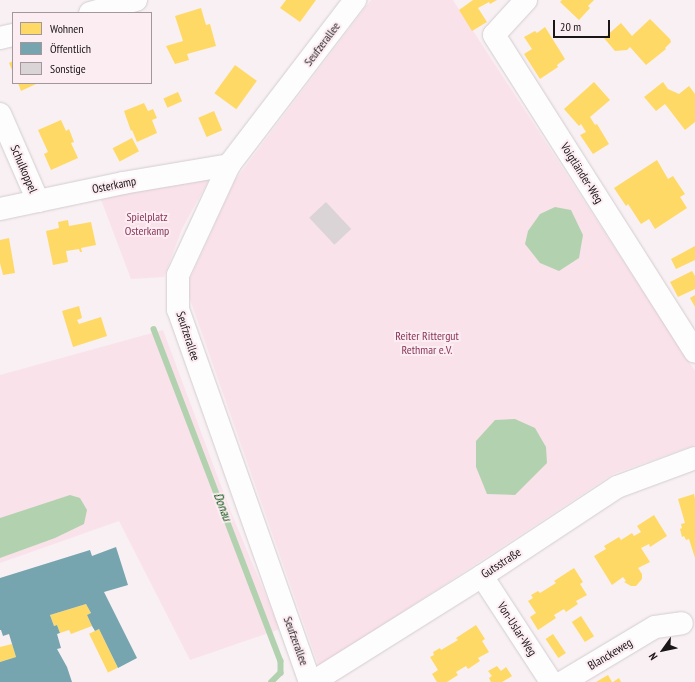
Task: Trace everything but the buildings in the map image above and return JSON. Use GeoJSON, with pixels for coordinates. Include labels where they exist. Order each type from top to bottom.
{"type":"FeatureCollection","features":[{"type":"Feature","properties":{"kind":"street"},"geometry":{"type":"LineString","coordinates":[[94,12],[136,0]]}},
{"type":"Feature","properties":{"kind":"street","name":"Seufzerallee"},"geometry":{"type":"LineString","coordinates":[[312,682],[178,310],[178,275],[229,165],[355,0]]}},
{"type":"Feature","properties":{"kind":"street","name":"Voigtländer-Weg"},"geometry":{"type":"LineString","coordinates":[[526,0],[494,35],[695,352]]}},
{"type":"Feature","properties":{"kind":"street"},"geometry":{"type":"LineString","coordinates":[[0,38],[12,34]]}},
{"type":"Feature","properties":{"kind":"street","name":"Schulkoppel"},"geometry":{"type":"LineString","coordinates":[[0,114],[38,201]]}},
{"type":"Feature","properties":{"kind":"street","name":"Osterkamp"},"geometry":{"type":"LineString","coordinates":[[0,209],[123,183],[229,165]]}},
{"type":"Feature","properties":{"kind":"street","name":"Gutsstraße"},"geometry":{"type":"LineString","coordinates":[[312,682],[482,576],[617,487],[695,458]]}},
{"type":"Feature","properties":{"kind":"street","name":"Von-Uslar-Weg"},"geometry":{"type":"LineString","coordinates":[[482,576],[551,682]]}},
{"type":"Feature","properties":{"kind":"street","name":"Blanckeweg"},"geometry":{"type":"LineString","coordinates":[[563,682],[655,627],[682,623]]}},
{"type":"Feature","properties":{"kind":"green space","name":"Reiter Rittergut Rethmar e.V."},"geometry":{"type":"Polygon","coordinates":[[[371,0],[453,0],[695,371],[695,445],[613,474],[319,667],[186,288],[235,180],[371,0]]]}},
{"type":"Feature","properties":{"kind":"green space","name":"Spielplatz Osterkamp"},"geometry":{"type":"Polygon","coordinates":[[[211,176],[182,229],[164,277],[131,279],[100,197],[211,176]]]}},
{"type":"Feature","properties":{"kind":"green space"},"geometry":{"type":"Polygon","coordinates":[[[163,330],[230,510],[280,629],[190,660],[119,521],[0,563],[0,375],[163,330]]]}},
{"type":"Feature","properties":{"kind":"shaded area"},"geometry":{"type":"Polygon","coordinates":[[[555,207],[571,210],[583,235],[579,258],[559,271],[540,263],[525,244],[528,231],[540,214],[555,207]]]}},
{"type":"Feature","properties":{"kind":"shaded area"},"geometry":{"type":"Polygon","coordinates":[[[515,419],[535,428],[546,447],[547,463],[515,495],[487,494],[476,467],[476,441],[495,420],[515,419]]]}},
{"type":"Feature","properties":{"kind":"shaded area"},"geometry":{"type":"Polygon","coordinates":[[[70,495],[80,498],[87,510],[84,524],[55,538],[0,558],[0,518],[70,495]]]}},
{"type":"Feature","properties":{"kind":"waterway","name":"Donau"},"geometry":{"type":"LineString","coordinates":[[154,329],[281,661],[281,673],[272,682]]}}]}
